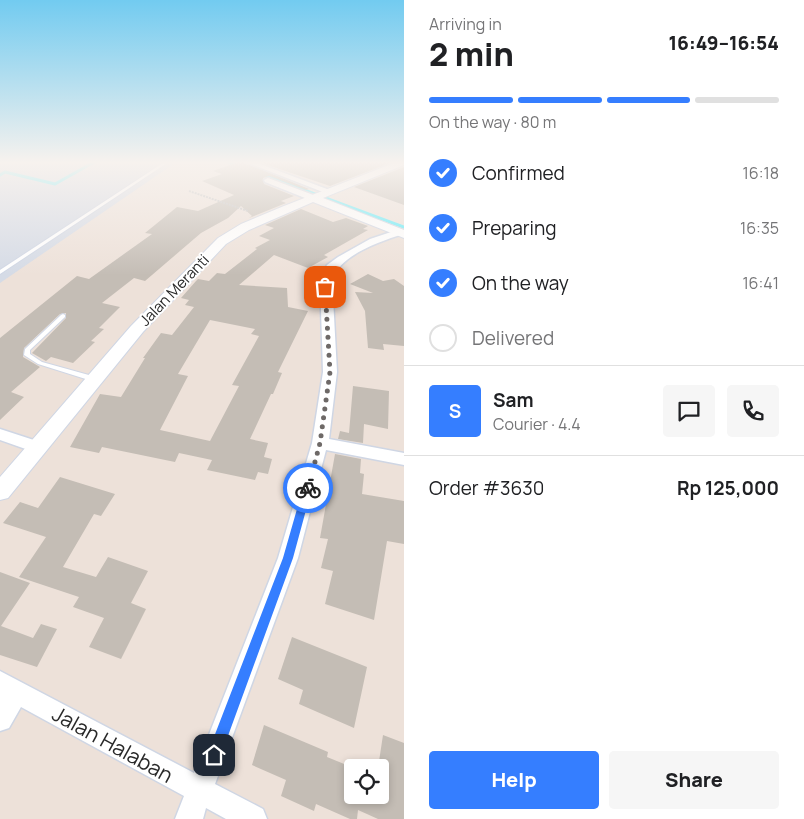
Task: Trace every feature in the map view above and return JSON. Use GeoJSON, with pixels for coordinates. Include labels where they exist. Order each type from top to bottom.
{"type":"FeatureCollection","features":[{"type":"Feature","properties":{"kind":"street","name":"Jalan Meranti"},"geometry":{"type":"LineString","coordinates":[[0,492],[154,310],[222,241],[265,218],[312,199]]}},
{"type":"Feature","properties":{"kind":"street"},"geometry":{"type":"LineString","coordinates":[[331,199],[402,233]]}},
{"type":"Feature","properties":{"kind":"street"},"geometry":{"type":"LineString","coordinates":[[189,819],[288,558],[320,443],[330,372],[325,295],[326,279],[332,267],[342,258],[374,241],[402,233]]}},
{"type":"Feature","properties":{"kind":"street"},"geometry":{"type":"LineString","coordinates":[[0,434],[37,447]]}},
{"type":"Feature","properties":{"kind":"street"},"geometry":{"type":"LineString","coordinates":[[320,443],[404,459]]}},
{"type":"Feature","properties":{"kind":"street"},"geometry":{"type":"LineString","coordinates":[[0,719],[9,687]]}},
{"type":"Feature","properties":{"kind":"street","name":"Jalan Halaban"},"geometry":{"type":"LineString","coordinates":[[9,687],[253,819]]}},
{"type":"Feature","properties":{"kind":"lane"},"geometry":{"type":"LineString","coordinates":[[0,272],[109,199]]}},
{"type":"Feature","properties":{"kind":"lane"},"geometry":{"type":"LineString","coordinates":[[63,316],[27,350],[27,355],[40,363],[94,379]]}},
{"type":"Feature","properties":{"kind":"path"},"geometry":{"type":"LineString","coordinates":[[212,199],[265,218]]}},
{"type":"Feature","properties":{"kind":"shaded area"},"geometry":{"type":"Polygon","coordinates":[[[0,199],[122,199],[0,283],[0,199]]]}},
{"type":"Feature","properties":{"kind":"building"},"geometry":{"type":"Polygon","coordinates":[[[225,199],[286,199],[281,201],[286,203],[249,218],[252,216],[241,206],[228,218],[201,233],[145,281],[134,278],[102,303],[120,307],[99,328],[104,329],[91,341],[95,342],[73,363],[51,357],[46,361],[32,353],[66,318],[66,313],[60,314],[24,348],[23,357],[40,367],[11,392],[24,397],[0,420],[0,338],[77,276],[89,279],[152,234],[145,233],[177,207],[198,211],[225,199]]]}},
{"type":"Feature","properties":{"kind":"building"},"geometry":{"type":"Polygon","coordinates":[[[388,199],[404,199],[404,205],[388,199]]]}},
{"type":"Feature","properties":{"kind":"building"},"geometry":{"type":"Polygon","coordinates":[[[301,209],[333,222],[346,218],[368,226],[363,229],[368,230],[324,255],[328,257],[308,268],[274,255],[239,285],[287,288],[288,307],[308,311],[278,372],[282,373],[273,394],[271,394],[250,439],[268,443],[264,457],[272,459],[268,474],[258,472],[255,480],[207,470],[212,460],[179,453],[175,462],[102,447],[99,453],[70,447],[100,394],[121,397],[145,358],[143,358],[161,333],[172,335],[194,307],[185,305],[189,300],[181,298],[198,279],[209,281],[217,273],[225,274],[257,249],[255,248],[270,240],[259,236],[274,228],[265,225],[301,209]],[[210,320],[178,374],[188,376],[160,430],[210,441],[239,386],[232,385],[259,336],[251,334],[255,329],[210,320]]]}},
{"type":"Feature","properties":{"kind":"building"},"geometry":{"type":"Polygon","coordinates":[[[368,274],[383,281],[394,279],[404,286],[404,346],[383,344],[384,350],[368,348],[365,311],[355,292],[373,293],[350,284],[368,274]]]}},
{"type":"Feature","properties":{"kind":"building"},"geometry":{"type":"Polygon","coordinates":[[[353,386],[389,391],[388,429],[364,424],[363,443],[338,439],[340,431],[349,433],[353,386]]]}},
{"type":"Feature","properties":{"kind":"building"},"geometry":{"type":"Polygon","coordinates":[[[335,454],[361,459],[360,473],[364,474],[362,494],[404,501],[404,544],[387,541],[374,620],[325,604],[333,571],[321,568],[328,539],[320,538],[335,454]]]}},
{"type":"Feature","properties":{"kind":"building"},"geometry":{"type":"Polygon","coordinates":[[[60,477],[115,494],[101,516],[94,514],[63,567],[96,577],[108,557],[148,571],[131,603],[146,609],[121,659],[89,647],[104,618],[73,607],[79,597],[19,577],[46,537],[3,523],[20,502],[38,508],[60,477]]]}},
{"type":"Feature","properties":{"kind":"building"},"geometry":{"type":"Polygon","coordinates":[[[0,572],[30,583],[1,626],[33,638],[41,624],[57,629],[37,667],[0,655],[0,572]]]}},
{"type":"Feature","properties":{"kind":"building"},"geometry":{"type":"Polygon","coordinates":[[[292,637],[367,667],[354,728],[299,704],[303,690],[278,679],[292,637]]]}},
{"type":"Feature","properties":{"kind":"building"},"geometry":{"type":"Polygon","coordinates":[[[264,725],[328,752],[327,757],[344,764],[344,804],[389,804],[389,759],[379,759],[383,735],[404,743],[404,819],[378,819],[358,810],[357,819],[350,819],[316,804],[314,811],[281,796],[286,780],[252,765],[264,725]]]}},
{"type":"Feature","properties":{"kind":"waterway"},"geometry":{"type":"LineString","coordinates":[[329,199],[404,227]]}},
{"type":"Feature","properties":{"kind":"way so far"},"geometry":{"type":"LineString","coordinates":[[308,488],[320,443],[330,372],[325,287]]}},
{"type":"Feature","properties":{"kind":"route"},"geometry":{"type":"LineString","coordinates":[[214,755],[288,558],[308,488]]}}]}
